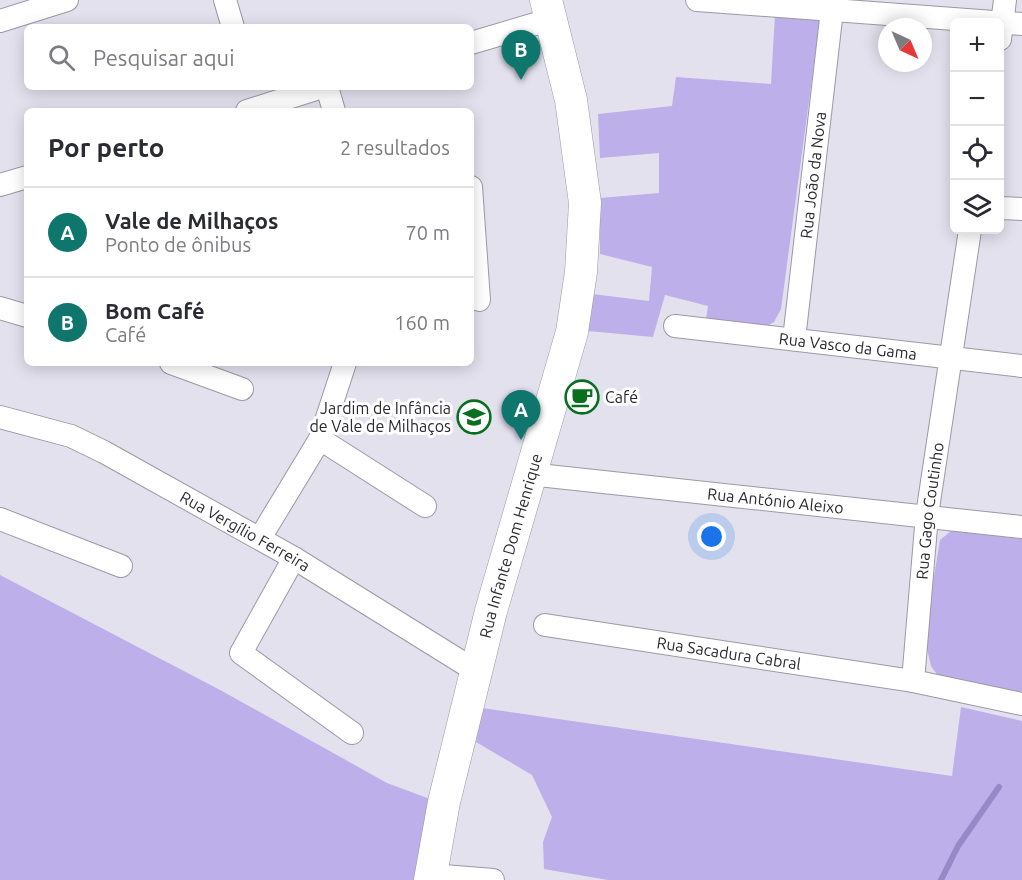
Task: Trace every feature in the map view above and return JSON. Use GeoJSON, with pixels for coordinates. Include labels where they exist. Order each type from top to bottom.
{"type":"FeatureCollection","features":[{"type":"Feature","properties":{"kind":"street"},"geometry":{"type":"LineString","coordinates":[[0,21],[68,0]]}},
{"type":"Feature","properties":{"kind":"street"},"geometry":{"type":"LineString","coordinates":[[225,0],[232,24]]}},
{"type":"Feature","properties":{"kind":"street"},"geometry":{"type":"LineString","coordinates":[[697,0],[832,10],[1008,29],[1005,0]]}},
{"type":"Feature","properties":{"kind":"street"},"geometry":{"type":"LineString","coordinates":[[474,42],[549,10]]}},
{"type":"Feature","properties":{"kind":"street","name":"Rua Infante Dom Henrique"},"geometry":{"type":"LineString","coordinates":[[431,877],[444,802],[491,611],[572,332],[580,272],[585,203],[571,100],[549,10]]}},
{"type":"Feature","properties":{"kind":"street","name":"Rua João da Nova"},"geometry":{"type":"LineString","coordinates":[[794,339],[832,10]]}},
{"type":"Feature","properties":{"kind":"street"},"geometry":{"type":"LineString","coordinates":[[253,102],[308,90]]}},
{"type":"Feature","properties":{"kind":"street"},"geometry":{"type":"LineString","coordinates":[[328,90],[333,108]]}},
{"type":"Feature","properties":{"kind":"street"},"geometry":{"type":"LineString","coordinates":[[0,185],[24,178]]}},
{"type":"Feature","properties":{"kind":"street"},"geometry":{"type":"LineString","coordinates":[[1004,208],[1022,209]]}},
{"type":"Feature","properties":{"kind":"street"},"geometry":{"type":"LineString","coordinates":[[474,229],[479,300]]}},
{"type":"Feature","properties":{"kind":"street","name":"Rua Gago Coutinho"},"geometry":{"type":"LineString","coordinates":[[913,681],[927,515],[969,234]]}},
{"type":"Feature","properties":{"kind":"street"},"geometry":{"type":"LineString","coordinates":[[0,308],[24,315]]}},
{"type":"Feature","properties":{"kind":"street","name":"Rua Vasco da Gama"},"geometry":{"type":"LineString","coordinates":[[675,326],[1022,366]]}},
{"type":"Feature","properties":{"kind":"street"},"geometry":{"type":"LineString","coordinates":[[179,366],[242,389]]}},
{"type":"Feature","properties":{"kind":"street"},"geometry":{"type":"LineString","coordinates":[[260,538],[320,439],[344,366]]}},
{"type":"Feature","properties":{"kind":"street","name":"Rua Vergílio Ferreira"},"geometry":{"type":"LineString","coordinates":[[0,417],[71,436],[85,442],[260,538],[476,671]]}},
{"type":"Feature","properties":{"kind":"street"},"geometry":{"type":"LineString","coordinates":[[320,439],[425,506]]}},
{"type":"Feature","properties":{"kind":"street","name":"Rua António Aleixo"},"geometry":{"type":"LineString","coordinates":[[529,474],[1022,526]]}},
{"type":"Feature","properties":{"kind":"street"},"geometry":{"type":"LineString","coordinates":[[0,519],[121,566]]}},
{"type":"Feature","properties":{"kind":"street"},"geometry":{"type":"LineString","coordinates":[[294,558],[241,653],[352,733]]}},
{"type":"Feature","properties":{"kind":"street","name":"Rua Sacadura Cabral"},"geometry":{"type":"LineString","coordinates":[[545,625],[913,681]]}},
{"type":"Feature","properties":{"kind":"street"},"geometry":{"type":"LineString","coordinates":[[913,681],[1022,704]]}},
{"type":"Feature","properties":{"kind":"street"},"geometry":{"type":"LineString","coordinates":[[431,877],[493,880]]}},
{"type":"Feature","properties":{"kind":"shaded area"},"geometry":{"type":"Polygon","coordinates":[[[775,14],[820,19],[781,309],[774,322],[765,327],[706,319],[708,306],[665,295],[653,337],[588,331],[592,294],[649,301],[652,267],[600,254],[600,198],[659,193],[659,153],[600,158],[598,114],[672,106],[676,77],[771,84],[775,14]]]}},
{"type":"Feature","properties":{"kind":"shaded area"},"geometry":{"type":"Polygon","coordinates":[[[951,531],[1022,539],[1022,697],[941,680],[931,666],[924,637],[940,540],[951,531]]]}},
{"type":"Feature","properties":{"kind":"shaded area"},"geometry":{"type":"Polygon","coordinates":[[[0,575],[222,691],[387,783],[430,799],[415,880],[0,880],[0,575]]]}},
{"type":"Feature","properties":{"kind":"shaded area"},"geometry":{"type":"Polygon","coordinates":[[[961,707],[1022,721],[1022,880],[608,880],[544,869],[543,842],[552,817],[532,775],[476,742],[482,708],[952,776],[961,707]]]}},
{"type":"Feature","properties":{"kind":"waterway"},"geometry":{"type":"LineString","coordinates":[[941,880],[958,846],[999,787]]}},
{"type":"Feature","properties":{"kind":"place","name":"Bom Café"},"geometry":{"type":"Point","coordinates":[521,80]}},
{"type":"Feature","properties":{"kind":"place","name":"Café"},"geometry":{"type":"Point","coordinates":[582,397]}},
{"type":"Feature","properties":{"kind":"place","name":"Jardim de Infância de Vale de Milhaços"},"geometry":{"type":"Point","coordinates":[474,417]}},
{"type":"Feature","properties":{"kind":"place","name":"Vale de Milhaços"},"geometry":{"type":"Point","coordinates":[521,440]}}]}
